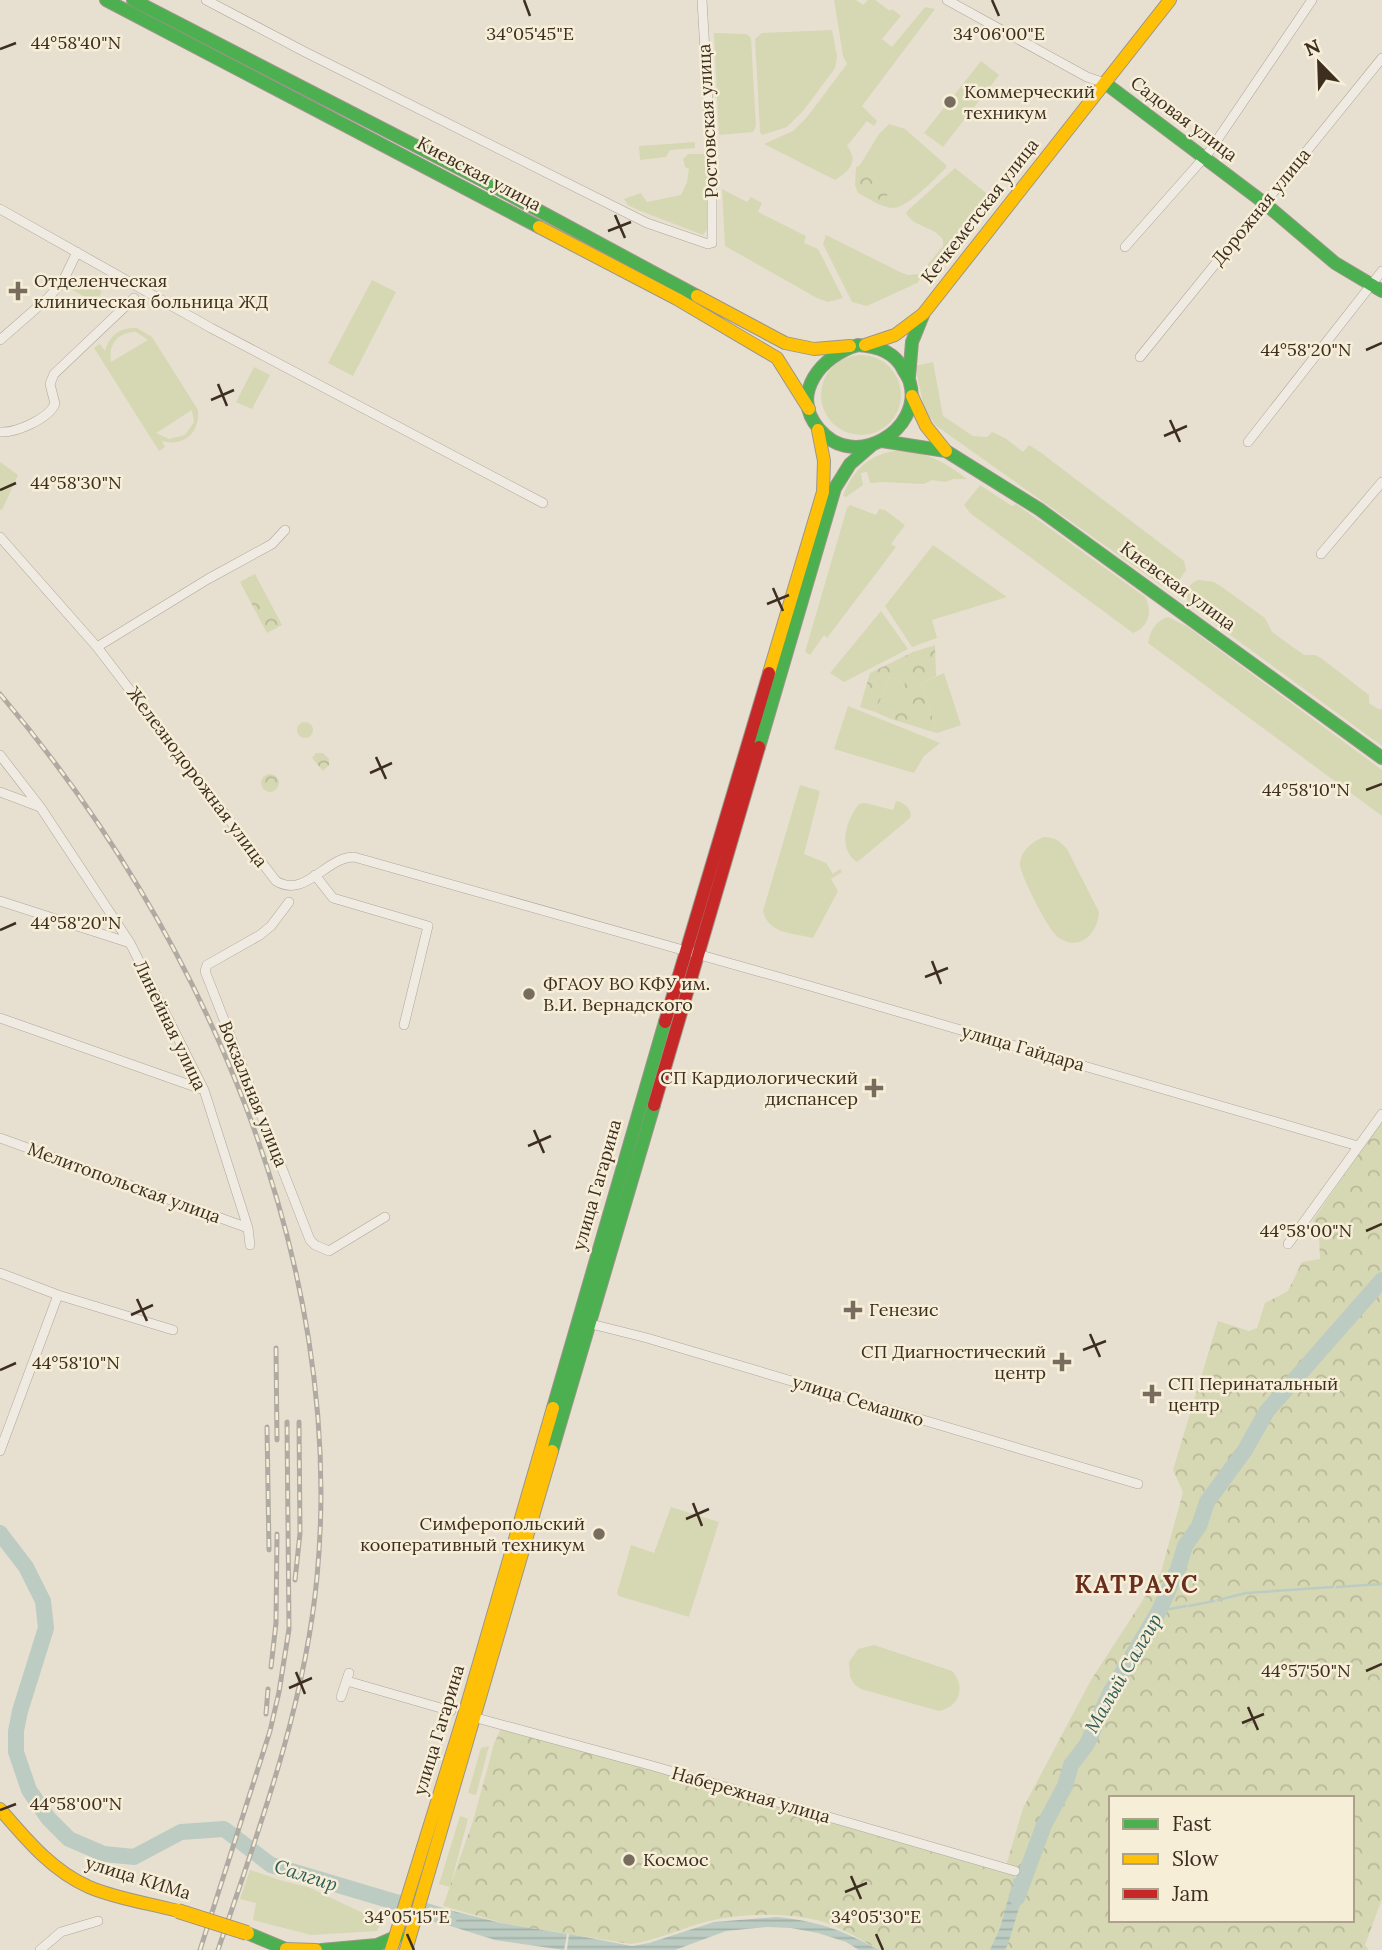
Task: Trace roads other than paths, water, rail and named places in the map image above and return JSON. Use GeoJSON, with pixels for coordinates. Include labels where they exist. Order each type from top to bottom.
{"type":"FeatureCollection","features":[{"type":"Feature","properties":{"kind":"main road","name":"Киевская улица"},"geometry":{"type":"LineString","coordinates":[[106,0],[688,306],[777,358],[809,409]]}},
{"type":"Feature","properties":{"kind":"main road","name":"Киевская улица"},"geometry":{"type":"LineString","coordinates":[[133,0],[482,180],[785,343],[814,349],[858,345]]}},
{"type":"Feature","properties":{"kind":"main road","name":"Кечкеметская улица"},"geometry":{"type":"LineString","coordinates":[[858,345],[895,335],[923,314],[1170,0]]}},
{"type":"Feature","properties":{"kind":"main road","name":"Садовая улица"},"geometry":{"type":"LineString","coordinates":[[1105,83],[1263,202],[1345,269],[1376,289]]}},
{"type":"Feature","properties":{"kind":"main road","name":"Кечкеметская улица"},"geometry":{"type":"LineString","coordinates":[[909,379],[912,342],[923,314]]}},
{"type":"Feature","properties":{"kind":"main road"},"geometry":{"type":"LineString","coordinates":[[858,345],[880,348],[892,355],[903,366],[912,395],[905,420],[877,443],[860,449],[832,443],[818,430],[809,409],[808,393],[816,371],[829,356],[858,345]]}},
{"type":"Feature","properties":{"kind":"main road","name":"Киевская улица"},"geometry":{"type":"LineString","coordinates":[[912,395],[926,426],[946,452]]}},
{"type":"Feature","properties":{"kind":"main road","name":"улица Гагарина"},"geometry":{"type":"LineString","coordinates":[[692,952],[823,492],[824,460],[818,430]]}},
{"type":"Feature","properties":{"kind":"main road","name":"Киевская улица"},"geometry":{"type":"LineString","coordinates":[[877,443],[909,444],[946,452],[1039,509],[1382,758]]}},
{"type":"Feature","properties":{"kind":"main road","name":"улица Гагарина"},"geometry":{"type":"LineString","coordinates":[[416,1889],[482,1720],[635,1123],[692,952],[835,488],[861,451],[877,443]]}},
{"type":"Feature","properties":{"kind":"main road","name":"улица Гагарина"},"geometry":{"type":"LineString","coordinates":[[405,1950],[406,1924],[584,1322]]}},
{"type":"Feature","properties":{"kind":"main road","name":"улица КИМа"},"geometry":{"type":"LineString","coordinates":[[0,1809],[48,1862],[90,1887],[178,1911],[287,1949],[318,1950],[393,1944]]}},
{"type":"Feature","properties":{"kind":"main road","name":"улица Гагарина"},"geometry":{"type":"LineString","coordinates":[[393,1944],[406,1924]]}},
{"type":"Feature","properties":{"kind":"street","name":"Ростовская улица"},"geometry":{"type":"LineString","coordinates":[[206,0],[314,57],[647,223],[709,244],[712,243],[712,174],[702,0]]}},
{"type":"Feature","properties":{"kind":"street","name":"Садовая улица"},"geometry":{"type":"LineString","coordinates":[[947,0],[1087,77],[1105,83]]}},
{"type":"Feature","properties":{"kind":"street"},"geometry":{"type":"LineString","coordinates":[[1125,247],[1204,158],[1312,0]]}},
{"type":"Feature","properties":{"kind":"street","name":"Дорожная улица"},"geometry":{"type":"LineString","coordinates":[[1140,357],[1382,58]]}},
{"type":"Feature","properties":{"kind":"street"},"geometry":{"type":"LineString","coordinates":[[0,209],[290,370],[543,503]]}},
{"type":"Feature","properties":{"kind":"street"},"geometry":{"type":"LineString","coordinates":[[0,340],[48,298],[62,281],[77,253]]}},
{"type":"Feature","properties":{"kind":"street"},"geometry":{"type":"LineString","coordinates":[[1248,442],[1376,289],[1382,271]]}},
{"type":"Feature","properties":{"kind":"street"},"geometry":{"type":"LineString","coordinates":[[0,432],[13,432],[50,413],[55,404],[50,384],[54,374],[134,298]]}},
{"type":"Feature","properties":{"kind":"street"},"geometry":{"type":"LineString","coordinates":[[1321,554],[1382,482]]}},
{"type":"Feature","properties":{"kind":"street"},"geometry":{"type":"LineString","coordinates":[[97,647],[208,579],[272,544],[285,530]]}},
{"type":"Feature","properties":{"kind":"street","name":"Железнодорожная улица"},"geometry":{"type":"LineString","coordinates":[[0,537],[97,647],[276,881],[296,886],[342,859],[355,858],[692,952]]}},
{"type":"Feature","properties":{"kind":"street","name":"Линейная улица"},"geometry":{"type":"LineString","coordinates":[[0,755],[41,808],[130,943],[204,1090],[248,1228],[250,1245]]}},
{"type":"Feature","properties":{"kind":"street"},"geometry":{"type":"LineString","coordinates":[[0,792],[41,808]]}},
{"type":"Feature","properties":{"kind":"street"},"geometry":{"type":"LineString","coordinates":[[315,875],[333,898],[428,926],[404,1025]]}},
{"type":"Feature","properties":{"kind":"street"},"geometry":{"type":"LineString","coordinates":[[0,901],[130,943]]}},
{"type":"Feature","properties":{"kind":"street","name":"Вокзальная улица"},"geometry":{"type":"LineString","coordinates":[[289,902],[271,926],[206,965],[205,971],[310,1240],[328,1251],[385,1217]]}},
{"type":"Feature","properties":{"kind":"street","name":"улица Гайдара"},"geometry":{"type":"LineString","coordinates":[[692,952],[1358,1146]]}},
{"type":"Feature","properties":{"kind":"street"},"geometry":{"type":"LineString","coordinates":[[0,1018],[204,1090]]}},
{"type":"Feature","properties":{"kind":"street"},"geometry":{"type":"LineString","coordinates":[[1288,1244],[1382,1114]]}},
{"type":"Feature","properties":{"kind":"street","name":"Мелитопольская улица"},"geometry":{"type":"LineString","coordinates":[[0,1138],[248,1228]]}},
{"type":"Feature","properties":{"kind":"street"},"geometry":{"type":"LineString","coordinates":[[0,1273],[58,1295],[173,1330]]}},
{"type":"Feature","properties":{"kind":"street"},"geometry":{"type":"LineString","coordinates":[[0,1451],[58,1295]]}},
{"type":"Feature","properties":{"kind":"street","name":"улица Семашко"},"geometry":{"type":"LineString","coordinates":[[584,1322],[647,1338],[1138,1484]]}},
{"type":"Feature","properties":{"kind":"street"},"geometry":{"type":"LineString","coordinates":[[341,1697],[348,1677],[451,1711]]}},
{"type":"Feature","properties":{"kind":"street","name":"Набережная улица"},"geometry":{"type":"LineString","coordinates":[[482,1720],[653,1766],[1015,1871]]}},
{"type":"Feature","properties":{"kind":"street"},"geometry":{"type":"LineString","coordinates":[[40,1950],[61,1933],[98,1921]]}},
{"type":"Feature","properties":{"kind":"waterway","name":"Малый Салгир"},"geometry":{"type":"LineString","coordinates":[[1017,1898],[1044,1825],[1065,1786],[1071,1765],[1087,1744],[1110,1693],[1159,1611],[1185,1546],[1199,1526],[1207,1502],[1245,1450],[1267,1411],[1382,1280]]}},
{"type":"Feature","properties":{"kind":"waterway","name":"Салгир"},"geometry":{"type":"LineString","coordinates":[[0,1533],[26,1567],[43,1601],[46,1628],[20,1711],[16,1752],[29,1790],[48,1818],[69,1839],[104,1854],[134,1857],[181,1832],[224,1829],[271,1865],[449,1918]]}},
{"type":"Feature","properties":{"kind":"waterway"},"geometry":{"type":"LineString","coordinates":[[1337,1587],[1382,1584]]}},
{"type":"Feature","properties":{"kind":"waterway"},"geometry":{"type":"LineString","coordinates":[[1218,1600],[1246,1593],[1333,1587]]}},
{"type":"Feature","properties":{"kind":"waterway"},"geometry":{"type":"LineString","coordinates":[[1189,1606],[1214,1601]]}},
{"type":"Feature","properties":{"kind":"waterway"},"geometry":{"type":"LineString","coordinates":[[1159,1611],[1186,1606]]}},
{"type":"Feature","properties":{"kind":"railway"},"geometry":{"type":"LineString","coordinates":[[0,694],[73,787],[139,888],[197,994],[246,1106],[283,1221],[309,1339],[320,1458],[317,1577],[311,1625],[302,1673],[278,1766],[218,1950]]}},
{"type":"Feature","properties":{"kind":"railway"},"geometry":{"type":"LineString","coordinates":[[276,1348],[277,1440]]}},
{"type":"Feature","properties":{"kind":"railway"},"geometry":{"type":"LineString","coordinates":[[200,1950],[270,1731],[279,1692],[289,1629],[287,1422]]}},
{"type":"Feature","properties":{"kind":"railway"},"geometry":{"type":"LineString","coordinates":[[295,1580],[300,1533],[299,1422]]}},
{"type":"Feature","properties":{"kind":"railway"},"geometry":{"type":"LineString","coordinates":[[267,1427],[269,1550]]}},
{"type":"Feature","properties":{"kind":"railway"},"geometry":{"type":"LineString","coordinates":[[271,1667],[276,1623],[277,1534]]}},
{"type":"Feature","properties":{"kind":"railway"},"geometry":{"type":"LineString","coordinates":[[266,1714],[268,1689]]}},
{"type":"Feature","properties":{"kind":"place","name":"Коммерческий техникум"},"geometry":{"type":"Point","coordinates":[950,102]}},
{"type":"Feature","properties":{"kind":"place","name":"Отделенческая клиническая больница ЖД"},"geometry":{"type":"Point","coordinates":[18,291]}},
{"type":"Feature","properties":{"kind":"place","name":"ФГАОУ ВО КФУ им. В.И. Вернадского"},"geometry":{"type":"Point","coordinates":[529,994]}},
{"type":"Feature","properties":{"kind":"place","name":"СП Кардиологический диспансер"},"geometry":{"type":"Point","coordinates":[874,1088]}},
{"type":"Feature","properties":{"kind":"place","name":"Генезис"},"geometry":{"type":"Point","coordinates":[853,1310]}},
{"type":"Feature","properties":{"kind":"place","name":"СП Диагностический центр"},"geometry":{"type":"Point","coordinates":[1062,1362]}},
{"type":"Feature","properties":{"kind":"place","name":"СП Перинатальный центр"},"geometry":{"type":"Point","coordinates":[1152,1394]}},
{"type":"Feature","properties":{"kind":"place","name":"Симферопольский кооперативный техникум"},"geometry":{"type":"Point","coordinates":[599,1534]}},
{"type":"Feature","properties":{"kind":"place","name":"Космос"},"geometry":{"type":"Point","coordinates":[629,1860]}},
{"type":"Feature","properties":{"kind":"district","name":"КАТРАУС"},"geometry":{"type":"Point","coordinates":[1137,1585]}}]}
